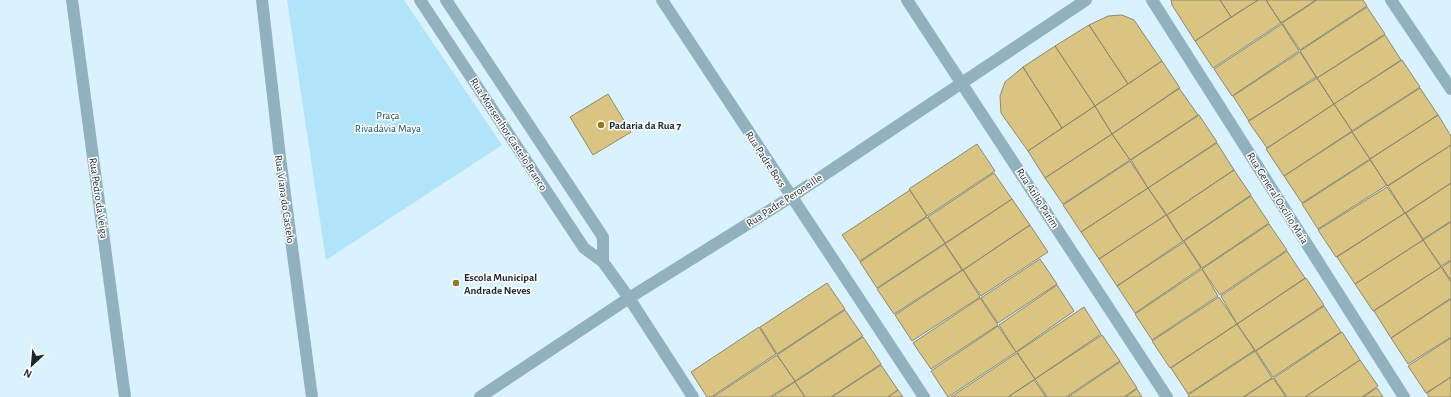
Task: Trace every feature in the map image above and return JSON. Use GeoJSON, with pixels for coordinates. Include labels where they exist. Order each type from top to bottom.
{"type":"FeatureCollection","features":[{"type":"Feature","properties":{"kind":"street","name":"Rua Pedro da Veiga"},"geometry":{"type":"LineString","coordinates":[[72,0],[125,397]]}},
{"type":"Feature","properties":{"kind":"street","name":"Rua Viana do Castelo"},"geometry":{"type":"LineString","coordinates":[[262,0],[280,157],[312,397]]}},
{"type":"Feature","properties":{"kind":"street","name":"Rua Monsenhor Castelo Branco"},"geometry":{"type":"LineString","coordinates":[[420,0],[584,248],[603,262],[629,298],[693,397]]}},
{"type":"Feature","properties":{"kind":"street","name":"Rua Monsenhor Castelo Branco"},"geometry":{"type":"LineString","coordinates":[[446,0],[603,237],[603,262]]}},
{"type":"Feature","properties":{"kind":"street","name":"Rua Padre Boss"},"geometry":{"type":"LineString","coordinates":[[662,0],[924,397]]}},
{"type":"Feature","properties":{"kind":"street","name":"Rua Atilio Parim"},"geometry":{"type":"LineString","coordinates":[[907,0],[1167,397]]}},
{"type":"Feature","properties":{"kind":"street","name":"Rua Padre Peroneille"},"geometry":{"type":"LineString","coordinates":[[480,397],[629,298],[791,197],[1086,0]]}},
{"type":"Feature","properties":{"kind":"street","name":"Rua General Oscilio Maia"},"geometry":{"type":"LineString","coordinates":[[1152,0],[1404,397]]}},
{"type":"Feature","properties":{"kind":"street"},"geometry":{"type":"LineString","coordinates":[[1391,0],[1451,90]]}},
{"type":"Feature","properties":{"kind":"green space","name":"Praça Rivadávia Maya"},"geometry":{"type":"Polygon","coordinates":[[[287,0],[404,0],[502,145],[326,260],[287,0]]]}},
{"type":"Feature","properties":{"kind":"building"},"geometry":{"type":"Polygon","coordinates":[[[1171,0],[1220,0],[1231,17],[1195,41],[1172,5],[1171,0]]]}},
{"type":"Feature","properties":{"kind":"building"},"geometry":{"type":"Polygon","coordinates":[[[1220,0],[1258,0],[1231,17],[1220,0]]]}},
{"type":"Feature","properties":{"kind":"building"},"geometry":{"type":"Polygon","coordinates":[[[1258,0],[1266,0],[1281,23],[1213,68],[1195,41],[1258,0]]]}},
{"type":"Feature","properties":{"kind":"building"},"geometry":{"type":"Polygon","coordinates":[[[1266,0],[1316,0],[1281,23],[1266,0]]]}},
{"type":"Feature","properties":{"kind":"building"},"geometry":{"type":"Polygon","coordinates":[[[1317,0],[1363,0],[1367,6],[1300,50],[1282,23],[1317,0]]]}},
{"type":"Feature","properties":{"kind":"building"},"geometry":{"type":"Polygon","coordinates":[[[1367,7],[1385,34],[1317,78],[1300,51],[1367,7]]]}},
{"type":"Feature","properties":{"kind":"building"},"geometry":{"type":"Polygon","coordinates":[[[1122,15],[1134,20],[1162,61],[1128,84],[1089,25],[1108,16],[1122,15]]]}},
{"type":"Feature","properties":{"kind":"building"},"geometry":{"type":"Polygon","coordinates":[[[1282,24],[1299,51],[1232,96],[1214,69],[1282,24]]]}},
{"type":"Feature","properties":{"kind":"building"},"geometry":{"type":"Polygon","coordinates":[[[1089,25],[1128,84],[1095,106],[1055,46],[1089,25]]]}},
{"type":"Feature","properties":{"kind":"building"},"geometry":{"type":"Polygon","coordinates":[[[1385,35],[1401,60],[1334,104],[1317,78],[1385,35]]]}},
{"type":"Feature","properties":{"kind":"building"},"geometry":{"type":"Polygon","coordinates":[[[1055,46],[1095,106],[1062,128],[1023,67],[1055,46]]]}},
{"type":"Feature","properties":{"kind":"building"},"geometry":{"type":"Polygon","coordinates":[[[1300,52],[1316,77],[1249,121],[1233,96],[1300,52]]]}},
{"type":"Feature","properties":{"kind":"building"},"geometry":{"type":"Polygon","coordinates":[[[1402,60],[1420,87],[1352,131],[1334,104],[1402,60]]]}},
{"type":"Feature","properties":{"kind":"building"},"geometry":{"type":"Polygon","coordinates":[[[1162,61],[1180,88],[1112,134],[1095,106],[1162,61]]]}},
{"type":"Feature","properties":{"kind":"building"},"geometry":{"type":"Polygon","coordinates":[[[1023,67],[1062,128],[1028,151],[1001,113],[1000,96],[1005,82],[1023,67]]]}},
{"type":"Feature","properties":{"kind":"building"},"geometry":{"type":"Polygon","coordinates":[[[1317,78],[1334,104],[1267,148],[1248,121],[1317,78]]]}},
{"type":"Feature","properties":{"kind":"building"},"geometry":{"type":"Polygon","coordinates":[[[1179,88],[1198,115],[1130,160],[1112,134],[1179,88]]]}},
{"type":"Feature","properties":{"kind":"building"},"geometry":{"type":"Polygon","coordinates":[[[1420,88],[1438,115],[1370,159],[1352,132],[1420,88]]]}},
{"type":"Feature","properties":{"kind":"building","name":"Padaria da Rua 7"},"geometry":{"type":"Polygon","coordinates":[[[608,94],[631,132],[593,155],[570,117],[608,94]]]}},
{"type":"Feature","properties":{"kind":"building"},"geometry":{"type":"Polygon","coordinates":[[[1334,104],[1352,131],[1284,176],[1266,149],[1334,104]]]}},
{"type":"Feature","properties":{"kind":"building"},"geometry":{"type":"Polygon","coordinates":[[[1095,106],[1112,134],[1045,178],[1028,151],[1095,106]]]}},
{"type":"Feature","properties":{"kind":"building"},"geometry":{"type":"Polygon","coordinates":[[[1199,115],[1217,142],[1148,188],[1131,160],[1199,115]]]}},
{"type":"Feature","properties":{"kind":"building"},"geometry":{"type":"Polygon","coordinates":[[[1438,115],[1451,136],[1451,145],[1387,186],[1370,159],[1438,115]]]}},
{"type":"Feature","properties":{"kind":"building"},"geometry":{"type":"Polygon","coordinates":[[[1352,132],[1370,159],[1302,203],[1284,176],[1352,132]]]}},
{"type":"Feature","properties":{"kind":"building"},"geometry":{"type":"Polygon","coordinates":[[[1112,134],[1130,160],[1063,204],[1045,178],[1112,134]]]}},
{"type":"Feature","properties":{"kind":"building"},"geometry":{"type":"Polygon","coordinates":[[[1217,143],[1234,170],[1167,215],[1148,188],[1217,143]]]}},
{"type":"Feature","properties":{"kind":"building"},"geometry":{"type":"Polygon","coordinates":[[[977,144],[995,171],[927,216],[909,189],[977,144]]]}},
{"type":"Feature","properties":{"kind":"building"},"geometry":{"type":"Polygon","coordinates":[[[1451,145],[1451,183],[1405,213],[1388,186],[1451,145]]]}},
{"type":"Feature","properties":{"kind":"building"},"geometry":{"type":"Polygon","coordinates":[[[1370,160],[1387,185],[1318,229],[1302,204],[1370,160]]]}},
{"type":"Feature","properties":{"kind":"building"},"geometry":{"type":"Polygon","coordinates":[[[1130,161],[1148,188],[1081,232],[1063,205],[1130,161]]]}},
{"type":"Feature","properties":{"kind":"building"},"geometry":{"type":"Polygon","coordinates":[[[1234,170],[1251,195],[1183,241],[1167,215],[1234,170]]]}},
{"type":"Feature","properties":{"kind":"building"},"geometry":{"type":"Polygon","coordinates":[[[994,173],[1012,199],[945,243],[928,217],[994,173]]]}},
{"type":"Feature","properties":{"kind":"building"},"geometry":{"type":"Polygon","coordinates":[[[1451,183],[1451,221],[1423,239],[1406,213],[1451,183]]]}},
{"type":"Feature","properties":{"kind":"building"},"geometry":{"type":"Polygon","coordinates":[[[1387,187],[1405,213],[1336,257],[1318,230],[1387,187]]]}},
{"type":"Feature","properties":{"kind":"building"},"geometry":{"type":"Polygon","coordinates":[[[1148,188],[1166,215],[1099,259],[1081,232],[1148,188]]]}},
{"type":"Feature","properties":{"kind":"building"},"geometry":{"type":"Polygon","coordinates":[[[910,190],[927,216],[860,261],[842,235],[910,190]]]}},
{"type":"Feature","properties":{"kind":"building"},"geometry":{"type":"Polygon","coordinates":[[[1251,196],[1269,223],[1202,268],[1184,241],[1251,196]]]}},
{"type":"Feature","properties":{"kind":"building"},"geometry":{"type":"Polygon","coordinates":[[[1012,199],[1030,225],[963,270],[945,244],[1012,199]]]}},
{"type":"Feature","properties":{"kind":"building"},"geometry":{"type":"Polygon","coordinates":[[[1405,213],[1423,240],[1355,284],[1337,257],[1405,213]]]}},
{"type":"Feature","properties":{"kind":"building"},"geometry":{"type":"Polygon","coordinates":[[[1166,215],[1183,241],[1117,286],[1099,259],[1166,215]]]}},
{"type":"Feature","properties":{"kind":"building"},"geometry":{"type":"Polygon","coordinates":[[[927,217],[945,243],[877,288],[860,262],[927,217]]]}},
{"type":"Feature","properties":{"kind":"building"},"geometry":{"type":"Polygon","coordinates":[[[1451,222],[1451,260],[1441,266],[1423,240],[1451,222]]]}},
{"type":"Feature","properties":{"kind":"building"},"geometry":{"type":"Polygon","coordinates":[[[1269,224],[1287,250],[1220,295],[1202,269],[1269,224]]]}},
{"type":"Feature","properties":{"kind":"building"},"geometry":{"type":"Polygon","coordinates":[[[1030,225],[1048,252],[981,296],[963,270],[1030,225]]]}},
{"type":"Feature","properties":{"kind":"building"},"geometry":{"type":"Polygon","coordinates":[[[1423,240],[1441,267],[1373,311],[1355,284],[1423,240]]]}},
{"type":"Feature","properties":{"kind":"building"},"geometry":{"type":"Polygon","coordinates":[[[1184,242],[1201,268],[1135,313],[1117,286],[1184,242]]]}},
{"type":"Feature","properties":{"kind":"building"},"geometry":{"type":"Polygon","coordinates":[[[945,244],[962,270],[894,314],[877,289],[945,244]]]}},
{"type":"Feature","properties":{"kind":"building"},"geometry":{"type":"Polygon","coordinates":[[[1287,251],[1305,278],[1237,324],[1221,296],[1287,251]]]}},
{"type":"Feature","properties":{"kind":"building"},"geometry":{"type":"Polygon","coordinates":[[[1040,259],[1057,284],[998,323],[981,298],[1040,259]]]}},
{"type":"Feature","properties":{"kind":"building"},"geometry":{"type":"Polygon","coordinates":[[[1451,261],[1451,281],[1442,267],[1451,261]]]}},
{"type":"Feature","properties":{"kind":"building"},"geometry":{"type":"Polygon","coordinates":[[[1441,267],[1451,282],[1451,298],[1391,338],[1374,311],[1441,267]]]}},
{"type":"Feature","properties":{"kind":"building"},"geometry":{"type":"Polygon","coordinates":[[[1202,269],[1218,296],[1152,340],[1135,314],[1202,269]]]}},
{"type":"Feature","properties":{"kind":"building"},"geometry":{"type":"Polygon","coordinates":[[[963,270],[980,297],[912,341],[895,315],[963,270]]]}},
{"type":"Feature","properties":{"kind":"building"},"geometry":{"type":"Polygon","coordinates":[[[1306,278],[1324,305],[1255,351],[1237,324],[1306,278]]]}},
{"type":"Feature","properties":{"kind":"building"},"geometry":{"type":"Polygon","coordinates":[[[827,283],[845,309],[777,354],[760,327],[827,283]]]}},
{"type":"Feature","properties":{"kind":"building"},"geometry":{"type":"Polygon","coordinates":[[[1057,285],[1074,311],[1016,352],[999,325],[1057,285]]]}},
{"type":"Feature","properties":{"kind":"building"},"geometry":{"type":"Polygon","coordinates":[[[1219,297],[1237,324],[1170,368],[1152,341],[1219,297]]]}},
{"type":"Feature","properties":{"kind":"building"},"geometry":{"type":"Polygon","coordinates":[[[980,298],[998,325],[931,369],[913,343],[980,298]]]}},
{"type":"Feature","properties":{"kind":"building"},"geometry":{"type":"Polygon","coordinates":[[[1451,299],[1451,337],[1408,364],[1391,338],[1451,299]]]}},
{"type":"Feature","properties":{"kind":"building"},"geometry":{"type":"Polygon","coordinates":[[[1324,306],[1341,332],[1273,377],[1256,351],[1324,306]]]}},
{"type":"Feature","properties":{"kind":"building"},"geometry":{"type":"Polygon","coordinates":[[[1084,307],[1101,334],[1035,379],[1017,352],[1084,307]]]}},
{"type":"Feature","properties":{"kind":"building"},"geometry":{"type":"Polygon","coordinates":[[[845,310],[863,336],[795,381],[777,355],[845,310]]]}},
{"type":"Feature","properties":{"kind":"building"},"geometry":{"type":"Polygon","coordinates":[[[1237,324],[1255,350],[1188,394],[1171,368],[1237,324]]]}},
{"type":"Feature","properties":{"kind":"building"},"geometry":{"type":"Polygon","coordinates":[[[998,326],[1016,352],[948,397],[931,371],[998,326]]]}},
{"type":"Feature","properties":{"kind":"building"},"geometry":{"type":"Polygon","coordinates":[[[759,327],[776,354],[711,397],[707,397],[691,372],[759,327]]]}},
{"type":"Feature","properties":{"kind":"building"},"geometry":{"type":"Polygon","coordinates":[[[1342,332],[1360,360],[1305,397],[1287,397],[1274,378],[1342,332]]]}},
{"type":"Feature","properties":{"kind":"building"},"geometry":{"type":"Polygon","coordinates":[[[1102,335],[1120,361],[1066,397],[1047,397],[1035,379],[1102,335]]]}},
{"type":"Feature","properties":{"kind":"building"},"geometry":{"type":"Polygon","coordinates":[[[863,337],[881,364],[831,397],[805,397],[795,382],[863,337]]]}},
{"type":"Feature","properties":{"kind":"building"},"geometry":{"type":"Polygon","coordinates":[[[1451,338],[1451,377],[1426,393],[1408,366],[1451,338]]]}},
{"type":"Feature","properties":{"kind":"building"},"geometry":{"type":"Polygon","coordinates":[[[1255,351],[1272,378],[1243,397],[1189,397],[1188,395],[1255,351]]]}},
{"type":"Feature","properties":{"kind":"building"},"geometry":{"type":"Polygon","coordinates":[[[1017,353],[1035,379],[1008,397],[951,397],[1017,353]]]}},
{"type":"Feature","properties":{"kind":"building"},"geometry":{"type":"Polygon","coordinates":[[[777,355],[795,381],[770,397],[713,397],[777,355]]]}},
{"type":"Feature","properties":{"kind":"building"},"geometry":{"type":"Polygon","coordinates":[[[1360,360],[1378,386],[1362,397],[1305,397],[1360,360]]]}},
{"type":"Feature","properties":{"kind":"building"},"geometry":{"type":"Polygon","coordinates":[[[1120,362],[1137,388],[1124,397],[1068,397],[1120,362]]]}},
{"type":"Feature","properties":{"kind":"building"},"geometry":{"type":"Polygon","coordinates":[[[881,365],[898,390],[888,397],[832,397],[881,365]]]}},
{"type":"Feature","properties":{"kind":"building"},"geometry":{"type":"Polygon","coordinates":[[[1451,377],[1451,397],[1429,397],[1427,393],[1451,377]]]}},
{"type":"Feature","properties":{"kind":"building"},"geometry":{"type":"Polygon","coordinates":[[[1273,378],[1286,397],[1244,397],[1273,378]]]}},
{"type":"Feature","properties":{"kind":"building"},"geometry":{"type":"Polygon","coordinates":[[[1034,380],[1046,397],[1008,397],[1034,380]]]}},
{"type":"Feature","properties":{"kind":"building"},"geometry":{"type":"Polygon","coordinates":[[[795,382],[805,397],[772,397],[795,382]]]}},
{"type":"Feature","properties":{"kind":"building"},"geometry":{"type":"Polygon","coordinates":[[[1377,388],[1383,397],[1363,397],[1377,388]]]}},
{"type":"Feature","properties":{"kind":"building"},"geometry":{"type":"Polygon","coordinates":[[[1137,389],[1142,397],[1125,397],[1137,389]]]}},
{"type":"Feature","properties":{"kind":"building"},"geometry":{"type":"Polygon","coordinates":[[[898,390],[903,397],[888,397],[898,390]]]}},
{"type":"Feature","properties":{"kind":"place","name":"Padaria da Rua 7"},"geometry":{"type":"Point","coordinates":[601,125]}},
{"type":"Feature","properties":{"kind":"place","name":"Escola Municipal Andrade Neves"},"geometry":{"type":"Point","coordinates":[456,283]}}]}
